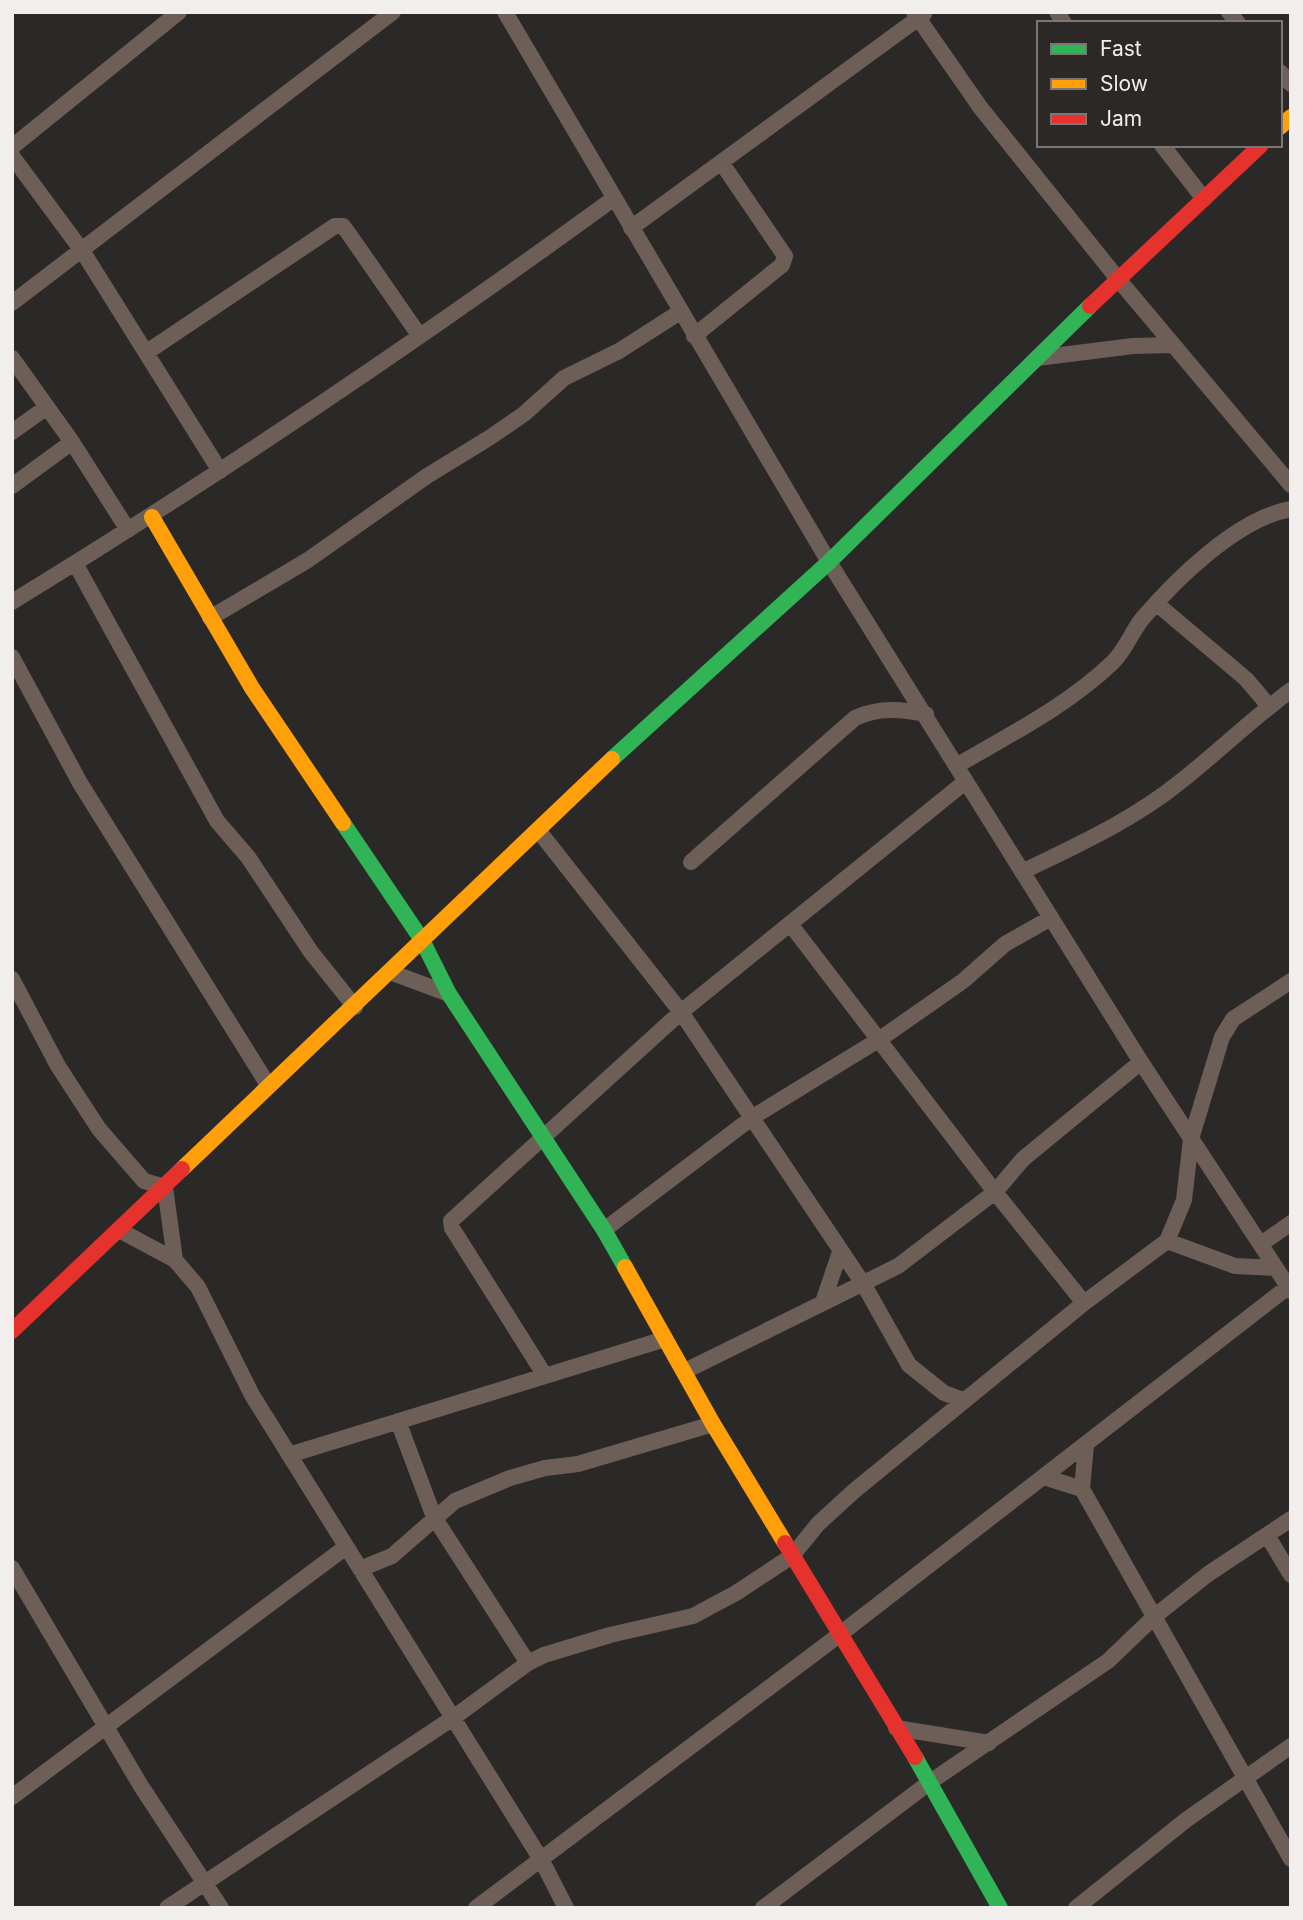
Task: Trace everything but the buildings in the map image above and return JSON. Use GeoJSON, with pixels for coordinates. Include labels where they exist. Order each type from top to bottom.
{"type":"FeatureCollection","features":[{"type":"Feature","properties":{"kind":"street"},"geometry":{"type":"LineString","coordinates":[[12,148],[179,12]]}},
{"type":"Feature","properties":{"kind":"street"},"geometry":{"type":"LineString","coordinates":[[12,303],[83,252],[393,12]]}},
{"type":"Feature","properties":{"kind":"street"},"geometry":{"type":"LineString","coordinates":[[476,1908],[542,1861],[1290,1289],[1141,1062],[829,562],[505,12]]}},
{"type":"Feature","properties":{"kind":"street"},"geometry":{"type":"LineString","coordinates":[[631,228],[919,14],[980,107],[1172,345],[1291,485]]}},
{"type":"Feature","properties":{"kind":"street"},"geometry":{"type":"LineString","coordinates":[[1164,147],[1204,199]]}},
{"type":"Feature","properties":{"kind":"street"},"geometry":{"type":"LineString","coordinates":[[12,1331],[165,1187],[268,1084],[355,1007],[637,735],[829,562],[1118,279],[1259,147]]}},
{"type":"Feature","properties":{"kind":"street"},"geometry":{"type":"LineString","coordinates":[[12,156],[83,252],[220,471]]}},
{"type":"Feature","properties":{"kind":"street"},"geometry":{"type":"LineString","coordinates":[[694,336],[782,265],[785,256],[721,162]]}},
{"type":"Feature","properties":{"kind":"street"},"geometry":{"type":"LineString","coordinates":[[12,602],[152,517],[502,280],[613,199]]}},
{"type":"Feature","properties":{"kind":"street"},"geometry":{"type":"LineString","coordinates":[[147,352],[335,226],[343,226],[419,335]]}},
{"type":"Feature","properties":{"kind":"street"},"geometry":{"type":"LineString","coordinates":[[211,618],[308,560],[427,475],[489,438],[524,414],[564,378],[619,351],[680,312]]}},
{"type":"Feature","properties":{"kind":"street"},"geometry":{"type":"LineString","coordinates":[[1037,358],[1133,345],[1172,345]]}},
{"type":"Feature","properties":{"kind":"street"},"geometry":{"type":"LineString","coordinates":[[12,358],[72,442],[128,530]]}},
{"type":"Feature","properties":{"kind":"street"},"geometry":{"type":"LineString","coordinates":[[12,432],[47,407]]}},
{"type":"Feature","properties":{"kind":"street"},"geometry":{"type":"LineString","coordinates":[[12,486],[72,442]]}},
{"type":"Feature","properties":{"kind":"street"},"geometry":{"type":"LineString","coordinates":[[956,766],[1087,685],[1115,661],[1142,620],[1209,553],[1252,526],[1280,511],[1291,509]]}},
{"type":"Feature","properties":{"kind":"street"},"geometry":{"type":"LineString","coordinates":[[152,517],[253,688],[422,940],[449,994],[604,1230],[713,1424],[930,1782],[1000,1908]]}},
{"type":"Feature","properties":{"kind":"street"},"geometry":{"type":"LineString","coordinates":[[75,563],[217,821],[248,857],[311,952],[355,1007]]}},
{"type":"Feature","properties":{"kind":"street"},"geometry":{"type":"LineString","coordinates":[[1157,604],[1246,679],[1269,706]]}},
{"type":"Feature","properties":{"kind":"street"},"geometry":{"type":"LineString","coordinates":[[12,657],[80,783],[268,1084]]}},
{"type":"Feature","properties":{"kind":"street"},"geometry":{"type":"LineString","coordinates":[[1022,872],[1105,832],[1169,790],[1291,690]]}},
{"type":"Feature","properties":{"kind":"street"},"geometry":{"type":"LineString","coordinates":[[691,862],[855,718],[887,709],[926,714]]}},
{"type":"Feature","properties":{"kind":"street"},"geometry":{"type":"LineString","coordinates":[[544,1374],[452,1228],[451,1221],[681,1012],[965,782]]}},
{"type":"Feature","properties":{"kind":"street"},"geometry":{"type":"LineString","coordinates":[[538,830],[681,1012],[864,1285],[909,1365],[944,1393],[963,1400]]}},
{"type":"Feature","properties":{"kind":"street"},"geometry":{"type":"LineString","coordinates":[[604,1230],[753,1117],[880,1039],[963,981],[1005,944],[1051,918]]}},
{"type":"Feature","properties":{"kind":"street"},"geometry":{"type":"LineString","coordinates":[[791,925],[995,1192],[1084,1303]]}},
{"type":"Feature","properties":{"kind":"street"},"geometry":{"type":"LineString","coordinates":[[390,972],[449,994]]}},
{"type":"Feature","properties":{"kind":"street"},"geometry":{"type":"LineString","coordinates":[[12,978],[58,1066],[99,1129],[144,1181],[165,1187]]}},
{"type":"Feature","properties":{"kind":"street"},"geometry":{"type":"LineString","coordinates":[[167,1908],[453,1718],[528,1663],[544,1655],[610,1635],[693,1616],[736,1593],[792,1556],[818,1524],[854,1491],[1084,1303],[1167,1241],[1184,1200],[1191,1139],[1213,1066],[1228,1028],[1233,1019],[1291,981]]}},
{"type":"Feature","properties":{"kind":"street"},"geometry":{"type":"LineString","coordinates":[[685,1371],[823,1302],[864,1285],[937,1240],[995,1192],[1023,1159],[1141,1062]]}},
{"type":"Feature","properties":{"kind":"street"},"geometry":{"type":"LineString","coordinates":[[165,1187],[175,1260]]}},
{"type":"Feature","properties":{"kind":"street"},"geometry":{"type":"LineString","coordinates":[[1261,1244],[1291,1223]]}},
{"type":"Feature","properties":{"kind":"street"},"geometry":{"type":"LineString","coordinates":[[119,1230],[175,1260],[211,1306],[252,1395],[542,1861],[566,1908]]}},
{"type":"Feature","properties":{"kind":"street"},"geometry":{"type":"LineString","coordinates":[[1167,1241],[1235,1266],[1276,1268]]}},
{"type":"Feature","properties":{"kind":"street"},"geometry":{"type":"LineString","coordinates":[[823,1302],[840,1252]]}},
{"type":"Feature","properties":{"kind":"street"},"geometry":{"type":"LineString","coordinates":[[289,1455],[544,1374],[666,1339]]}},
{"type":"Feature","properties":{"kind":"street"},"geometry":{"type":"LineString","coordinates":[[398,1421],[434,1517],[528,1663]]}},
{"type":"Feature","properties":{"kind":"street"},"geometry":{"type":"LineString","coordinates":[[360,1569],[392,1556],[455,1501],[510,1478],[545,1468],[578,1464],[713,1424]]}},
{"type":"Feature","properties":{"kind":"street"},"geometry":{"type":"LineString","coordinates":[[1086,1445],[1082,1489],[1291,1858]]}},
{"type":"Feature","properties":{"kind":"street"},"geometry":{"type":"LineString","coordinates":[[1044,1477],[1082,1489]]}},
{"type":"Feature","properties":{"kind":"street"},"geometry":{"type":"LineString","coordinates":[[763,1908],[930,1782],[1108,1661],[1155,1616],[1208,1574],[1291,1519]]}},
{"type":"Feature","properties":{"kind":"street"},"geometry":{"type":"LineString","coordinates":[[1267,1535],[1291,1575]]}},
{"type":"Feature","properties":{"kind":"street"},"geometry":{"type":"LineString","coordinates":[[12,1797],[105,1724],[346,1547]]}},
{"type":"Feature","properties":{"kind":"street"},"geometry":{"type":"LineString","coordinates":[[12,1568],[105,1724],[221,1908]]}},
{"type":"Feature","properties":{"kind":"street"},"geometry":{"type":"LineString","coordinates":[[896,1728],[989,1743]]}},
{"type":"Feature","properties":{"kind":"street"},"geometry":{"type":"LineString","coordinates":[[1076,1908],[1186,1820],[1291,1746]]}},
{"type":"Feature","properties":{"kind":"traffic: fast"},"geometry":{"type":"LineString","coordinates":[[612,759],[829,562],[1090,306]]}},
{"type":"Feature","properties":{"kind":"traffic: fast"},"geometry":{"type":"LineString","coordinates":[[343,823],[422,940],[449,994],[604,1230],[625,1267]]}},
{"type":"Feature","properties":{"kind":"traffic: fast"},"geometry":{"type":"LineString","coordinates":[[915,1757],[1000,1908]]}},
{"type":"Feature","properties":{"kind":"traffic: slow"},"geometry":{"type":"LineString","coordinates":[[1282,125],[1291,117]]}},
{"type":"Feature","properties":{"kind":"traffic: slow"},"geometry":{"type":"LineString","coordinates":[[152,517],[252,688],[343,823]]}},
{"type":"Feature","properties":{"kind":"traffic: slow"},"geometry":{"type":"LineString","coordinates":[[182,1169],[612,759]]}},
{"type":"Feature","properties":{"kind":"traffic: slow"},"geometry":{"type":"LineString","coordinates":[[625,1267],[713,1424],[785,1543]]}},
{"type":"Feature","properties":{"kind":"traffic: jam"},"geometry":{"type":"LineString","coordinates":[[1090,306],[1259,147]]}},
{"type":"Feature","properties":{"kind":"traffic: jam"},"geometry":{"type":"LineString","coordinates":[[12,1331],[182,1169]]}},
{"type":"Feature","properties":{"kind":"traffic: jam"},"geometry":{"type":"LineString","coordinates":[[785,1543],[915,1757]]}}]}
